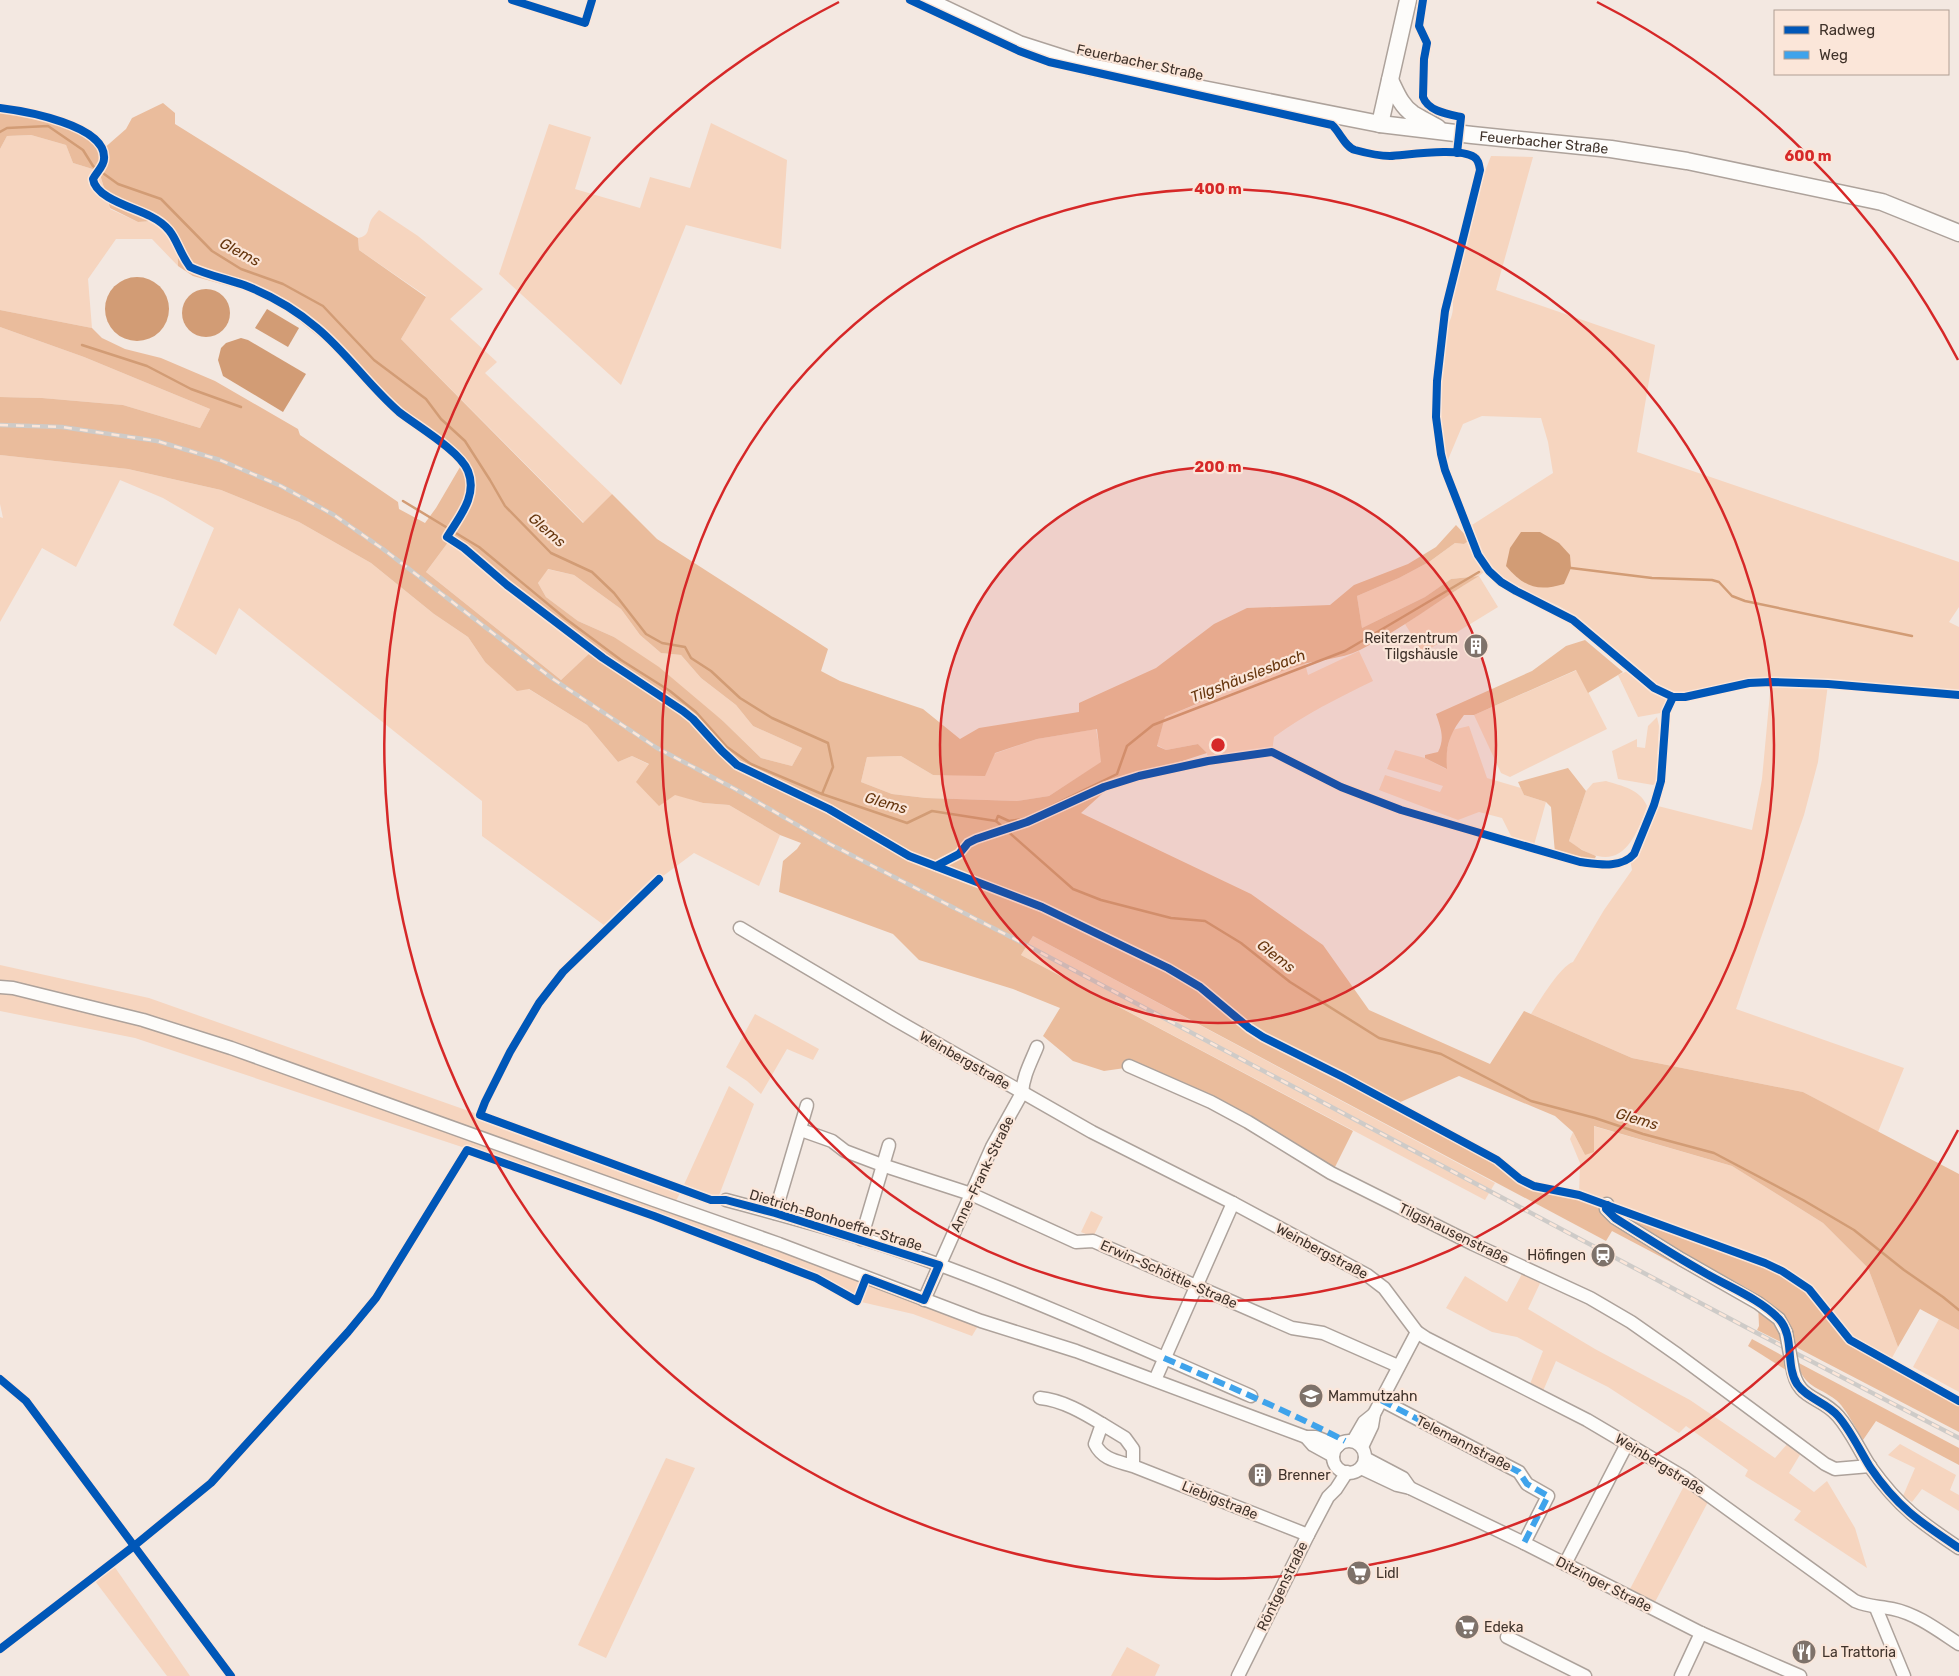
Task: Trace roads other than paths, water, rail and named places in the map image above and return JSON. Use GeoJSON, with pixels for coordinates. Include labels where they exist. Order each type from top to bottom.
{"type":"FeatureCollection","features":[{"type":"Feature","properties":{"kind":"main road","name":"Feuerbacher Straße"},"geometry":{"type":"LineString","coordinates":[[926,0],[1019,44],[1091,66],[1380,124],[1611,149],[1687,161],[1882,202],[1959,233]]}},
{"type":"Feature","properties":{"kind":"main road"},"geometry":{"type":"LineString","coordinates":[[1380,124],[1408,0]]}},
{"type":"Feature","properties":{"kind":"main road"},"geometry":{"type":"LineString","coordinates":[[1390,80],[1406,108],[1444,132]]}},
{"type":"Feature","properties":{"kind":"street","name":"Weinbergstraße"},"geometry":{"type":"LineString","coordinates":[[740,928],[1092,1132],[1367,1274],[1384,1288],[1417,1332],[1587,1420],[1627,1444],[1708,1494],[1854,1601],[1865,1606],[1891,1608],[1911,1614],[1957,1640]]}},
{"type":"Feature","properties":{"kind":"street"},"geometry":{"type":"LineString","coordinates":[[0,987],[12,988],[143,1020],[231,1048],[779,1244],[981,1321],[1076,1351],[1306,1437],[1316,1437],[1339,1460],[1356,1471],[1360,1453],[1372,1426],[1374,1414],[1417,1332]]}},
{"type":"Feature","properties":{"kind":"street","name":"Anne-Frank-Straße"},"geometry":{"type":"LineString","coordinates":[[924,1300],[992,1147],[1022,1093],[1022,1084],[1037,1047]]}},
{"type":"Feature","properties":{"kind":"street","name":"Tilgshausenstraße"},"geometry":{"type":"LineString","coordinates":[[1130,1066],[1211,1102],[1248,1122],[1331,1173],[1473,1244],[1590,1298],[1631,1322],[1678,1354],[1825,1464],[1835,1469],[1870,1466]]}},
{"type":"Feature","properties":{"kind":"street"},"geometry":{"type":"LineString","coordinates":[[775,1213],[807,1105]]}},
{"type":"Feature","properties":{"kind":"street","name":"Erwin-Schöttle-Straße"},"geometry":{"type":"LineString","coordinates":[[801,1130],[832,1141],[846,1152],[971,1194],[1076,1242],[1093,1241],[1292,1328],[1323,1333],[1398,1366]]}},
{"type":"Feature","properties":{"kind":"street"},"geometry":{"type":"LineString","coordinates":[[861,1240],[889,1145]]}},
{"type":"Feature","properties":{"kind":"street","name":"Dietrich-Bonhoeffer-Straße"},"geometry":{"type":"LineString","coordinates":[[726,1200],[775,1213],[939,1265],[1251,1396]]}},
{"type":"Feature","properties":{"kind":"street"},"geometry":{"type":"LineString","coordinates":[[1154,1380],[1233,1204]]}},
{"type":"Feature","properties":{"kind":"street"},"geometry":{"type":"LineString","coordinates":[[1607,1204],[1606,1209],[1615,1218],[1689,1264],[1758,1303],[1779,1319],[1786,1332],[1794,1379],[1798,1385],[1806,1395],[1838,1415],[1870,1466],[1903,1508],[1916,1520],[1959,1548]]}},
{"type":"Feature","properties":{"kind":"street"},"geometry":{"type":"LineString","coordinates":[[1040,1398],[1049,1399],[1082,1412],[1125,1438],[1133,1449],[1133,1466]]}},
{"type":"Feature","properties":{"kind":"street","name":"Telemannstraße"},"geometry":{"type":"LineString","coordinates":[[1381,1400],[1519,1472],[1527,1484],[1548,1496],[1524,1543]]}},
{"type":"Feature","properties":{"kind":"street","name":"Liebigstraße"},"geometry":{"type":"LineString","coordinates":[[1102,1424],[1095,1444],[1100,1454],[1308,1535]]}},
{"type":"Feature","properties":{"kind":"street"},"geometry":{"type":"LineString","coordinates":[[1339,1460],[1345,1441],[1360,1453]]}},
{"type":"Feature","properties":{"kind":"street"},"geometry":{"type":"LineString","coordinates":[[1565,1564],[1627,1444]]}},
{"type":"Feature","properties":{"kind":"street","name":"Ditzinger Straße"},"geometry":{"type":"LineString","coordinates":[[1360,1453],[1397,1485],[1410,1488],[1524,1543],[1701,1633],[1800,1676]]}},
{"type":"Feature","properties":{"kind":"street","name":"Röntgenstraße"},"geometry":{"type":"LineString","coordinates":[[1238,1676],[1308,1535],[1328,1497],[1336,1489],[1339,1460]]}},
{"type":"Feature","properties":{"kind":"street"},"geometry":{"type":"LineString","coordinates":[[1876,1608],[1904,1676]]}},
{"type":"Feature","properties":{"kind":"street"},"geometry":{"type":"LineString","coordinates":[[1681,1676],[1701,1633]]}},
{"type":"Feature","properties":{"kind":"street"},"geometry":{"type":"LineString","coordinates":[[1507,1637],[1585,1676]]}},
{"type":"Feature","properties":{"kind":"waterway","name":"Glems"},"geometry":{"type":"LineString","coordinates":[[0,132],[7,128],[48,126],[83,150],[93,166],[118,184],[161,199],[212,251],[241,269],[283,284],[323,306],[374,360],[426,399],[441,419],[465,441],[505,506],[551,553],[592,572],[614,593],[646,634],[662,643],[685,647],[691,658],[711,671],[740,698],[772,718],[828,743],[833,767],[822,794],[907,823],[932,811],[996,821],[1073,889],[1101,900],[1171,918],[1205,921],[1241,943],[1290,982],[1379,1038],[1441,1054],[1531,1101],[1714,1153],[1803,1200],[1854,1230],[1904,1270],[1959,1310]]}},
{"type":"Feature","properties":{"kind":"waterway"},"geometry":{"type":"LineString","coordinates":[[82,345],[147,366],[191,389],[241,407]]}},
{"type":"Feature","properties":{"kind":"waterway"},"geometry":{"type":"LineString","coordinates":[[403,501],[479,547],[566,619],[621,660],[670,691],[696,712],[727,747],[751,764],[822,794]]}},
{"type":"Feature","properties":{"kind":"waterway"},"geometry":{"type":"LineString","coordinates":[[1571,568],[1652,578],[1712,580],[1719,582],[1732,596],[1745,601],[1912,636]]}},
{"type":"Feature","properties":{"kind":"waterway","name":"Tilgshäuslesbach"},"geometry":{"type":"LineString","coordinates":[[1039,812],[1117,774],[1127,746],[1153,725],[1345,651],[1479,572]]}},
{"type":"Feature","properties":{"kind":"waterway"},"geometry":{"type":"LineString","coordinates":[[996,821],[998,816],[1009,821],[1029,818]]}},
{"type":"Feature","properties":{"kind":"waterway"},"geometry":{"type":"LineString","coordinates":[[0,1384],[23,1403],[34,1416]]}},
{"type":"Feature","properties":{"kind":"waterway"},"geometry":{"type":"LineString","coordinates":[[46,1434],[124,1538]]}},
{"type":"Feature","properties":{"kind":"waterway"},"geometry":{"type":"LineString","coordinates":[[134,1551],[227,1676]]}},
{"type":"Feature","properties":{"kind":"railway"},"geometry":{"type":"LineString","coordinates":[[0,425],[62,427],[157,441],[220,460],[281,486],[334,515],[383,549],[553,679],[657,748],[737,790],[830,844],[1032,948],[1755,1332],[1959,1438]]}},
{"type":"Feature","properties":{"kind":"place","name":"Reiterzentrum Tilgshäusle"},"geometry":{"type":"Point","coordinates":[1476,646]}},
{"type":"Feature","properties":{"kind":"place","name":"Höfingen"},"geometry":{"type":"Point","coordinates":[1603,1255]}},
{"type":"Feature","properties":{"kind":"place","name":"Mammutzahn"},"geometry":{"type":"Point","coordinates":[1311,1396]}},
{"type":"Feature","properties":{"kind":"place","name":"Brenner"},"geometry":{"type":"Point","coordinates":[1260,1475]}},
{"type":"Feature","properties":{"kind":"place","name":"Lidl"},"geometry":{"type":"Point","coordinates":[1359,1573]}},
{"type":"Feature","properties":{"kind":"place","name":"Edeka"},"geometry":{"type":"Point","coordinates":[1467,1627]}},
{"type":"Feature","properties":{"kind":"place","name":"La Trattoria"},"geometry":{"type":"Point","coordinates":[1804,1652]}}]}
